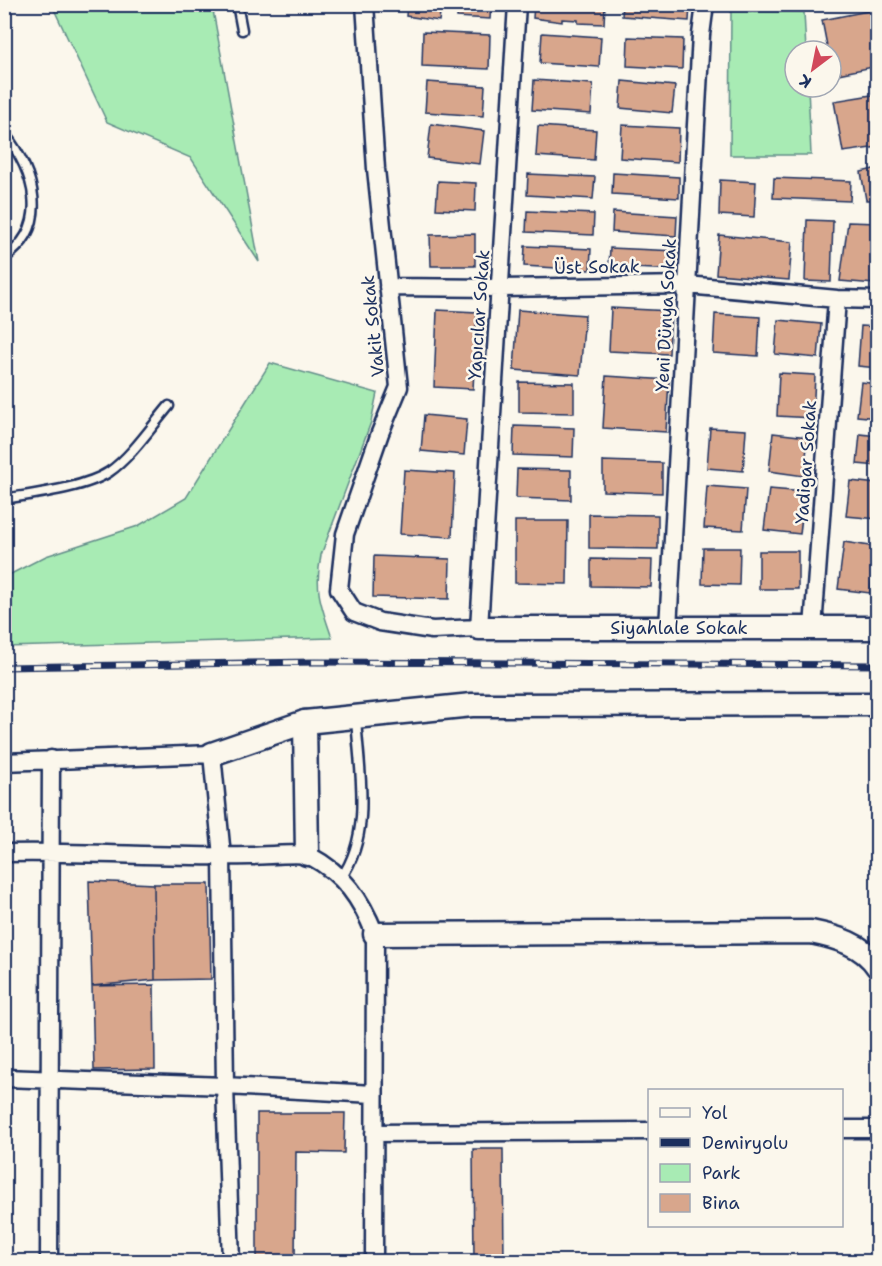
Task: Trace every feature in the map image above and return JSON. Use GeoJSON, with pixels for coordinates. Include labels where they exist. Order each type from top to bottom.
{"type":"FeatureCollection","features":[{"type":"Feature","properties":{"kind":"street","name":"Vakit Sokak"},"geometry":{"type":"LineString","coordinates":[[365,4],[376,169],[399,387],[380,433],[345,534],[339,589],[354,612],[380,622],[432,630],[479,628]]}},
{"type":"Feature","properties":{"kind":"street","name":"Yapıcılar Sokak"},"geometry":{"type":"LineString","coordinates":[[479,628],[517,4]]}},
{"type":"Feature","properties":{"kind":"street","name":"Yeni Dünya Sokak"},"geometry":{"type":"LineString","coordinates":[[668,628],[705,4]]}},
{"type":"Feature","properties":{"kind":"street","name":"Üst Sokak"},"geometry":{"type":"LineString","coordinates":[[388,286],[501,288],[687,285],[837,299],[878,300]]}},
{"type":"Feature","properties":{"kind":"street","name":"Yadigar Sokak"},"geometry":{"type":"LineString","coordinates":[[813,628],[837,299]]}},
{"type":"Feature","properties":{"kind":"street","name":"Siyahlale Sokak"},"geometry":{"type":"LineString","coordinates":[[479,628],[878,628]]}},
{"type":"Feature","properties":{"kind":"street"},"geometry":{"type":"LineString","coordinates":[[4,762],[212,754],[305,722],[472,705],[878,704]]}},
{"type":"Feature","properties":{"kind":"street"},"geometry":{"type":"LineString","coordinates":[[305,722],[307,854]]}},
{"type":"Feature","properties":{"kind":"street"},"geometry":{"type":"LineString","coordinates":[[212,754],[222,856],[225,1086],[231,1262]]}},
{"type":"Feature","properties":{"kind":"street"},"geometry":{"type":"LineString","coordinates":[[49,1262],[51,759]]}},
{"type":"Feature","properties":{"kind":"street"},"geometry":{"type":"LineString","coordinates":[[4,853],[222,856],[307,854],[353,890],[375,934],[374,1262]]}},
{"type":"Feature","properties":{"kind":"street"},"geometry":{"type":"LineString","coordinates":[[375,934],[811,932],[832,936],[858,947],[878,967]]}},
{"type":"Feature","properties":{"kind":"street"},"geometry":{"type":"LineString","coordinates":[[4,1078],[374,1094]]}},
{"type":"Feature","properties":{"kind":"street"},"geometry":{"type":"LineString","coordinates":[[843,1129],[878,1129]]}},
{"type":"Feature","properties":{"kind":"street"},"geometry":{"type":"LineString","coordinates":[[374,1133],[648,1131]]}},
{"type":"Feature","properties":{"kind":"lane"},"geometry":{"type":"LineString","coordinates":[[237,4],[242,30]]}},
{"type":"Feature","properties":{"kind":"lane"},"geometry":{"type":"LineString","coordinates":[[4,133],[26,168],[35,198],[33,216],[26,235],[15,251],[4,258]]}},
{"type":"Feature","properties":{"kind":"lane"},"geometry":{"type":"LineString","coordinates":[[4,499],[84,482],[109,472],[127,455],[169,406]]}},
{"type":"Feature","properties":{"kind":"lane"},"geometry":{"type":"LineString","coordinates":[[340,878],[352,860],[360,837],[361,789],[356,717]]}},
{"type":"Feature","properties":{"kind":"green space"},"geometry":{"type":"Polygon","coordinates":[[[52,5],[212,5],[259,262],[191,158],[107,122],[52,5]]]}},
{"type":"Feature","properties":{"kind":"green space"},"geometry":{"type":"Polygon","coordinates":[[[731,11],[804,12],[805,39],[783,39],[783,99],[809,99],[811,155],[730,155],[731,11]]]}},
{"type":"Feature","properties":{"kind":"green space"},"geometry":{"type":"Polygon","coordinates":[[[270,363],[377,393],[371,422],[321,555],[319,588],[332,638],[5,647],[5,577],[46,556],[138,526],[186,498],[270,363]]]}},
{"type":"Feature","properties":{"kind":"building"},"geometry":{"type":"Polygon","coordinates":[[[407,4],[441,4],[439,21],[406,16],[407,4]]]}},
{"type":"Feature","properties":{"kind":"building"},"geometry":{"type":"Polygon","coordinates":[[[458,4],[491,4],[490,19],[457,17],[458,4]]]}},
{"type":"Feature","properties":{"kind":"building"},"geometry":{"type":"Polygon","coordinates":[[[534,4],[605,4],[604,24],[533,18],[534,4]]]}},
{"type":"Feature","properties":{"kind":"building"},"geometry":{"type":"Polygon","coordinates":[[[623,4],[690,4],[689,21],[622,16],[623,4]]]}},
{"type":"Feature","properties":{"kind":"building"},"geometry":{"type":"Polygon","coordinates":[[[878,9],[878,66],[843,73],[843,39],[826,39],[822,20],[878,9]]]}},
{"type":"Feature","properties":{"kind":"building"},"geometry":{"type":"Polygon","coordinates":[[[423,32],[490,35],[489,69],[422,66],[423,32]]]}},
{"type":"Feature","properties":{"kind":"building"},"geometry":{"type":"Polygon","coordinates":[[[542,33],[601,37],[599,67],[540,63],[542,33]]]}},
{"type":"Feature","properties":{"kind":"building"},"geometry":{"type":"Polygon","coordinates":[[[628,37],[683,39],[682,69],[627,66],[628,37]]]}},
{"type":"Feature","properties":{"kind":"building"},"geometry":{"type":"Polygon","coordinates":[[[534,80],[593,84],[591,114],[532,110],[534,80]]]}},
{"type":"Feature","properties":{"kind":"building"},"geometry":{"type":"Polygon","coordinates":[[[622,81],[675,86],[672,113],[620,108],[622,81]]]}},
{"type":"Feature","properties":{"kind":"building"},"geometry":{"type":"Polygon","coordinates":[[[427,82],[485,86],[483,116],[425,112],[427,82]]]}},
{"type":"Feature","properties":{"kind":"building"},"geometry":{"type":"Polygon","coordinates":[[[878,94],[878,147],[843,152],[834,101],[878,94]]]}},
{"type":"Feature","properties":{"kind":"building"},"geometry":{"type":"Polygon","coordinates":[[[431,124],[484,131],[480,164],[427,158],[431,124]]]}},
{"type":"Feature","properties":{"kind":"building"},"geometry":{"type":"Polygon","coordinates":[[[622,125],[679,128],[678,162],[620,158],[622,125]]]}},
{"type":"Feature","properties":{"kind":"building"},"geometry":{"type":"Polygon","coordinates":[[[538,126],[596,130],[594,160],[536,156],[538,126]]]}},
{"type":"Feature","properties":{"kind":"building"},"geometry":{"type":"Polygon","coordinates":[[[878,168],[878,200],[866,200],[861,172],[878,168]]]}},
{"type":"Feature","properties":{"kind":"building"},"geometry":{"type":"Polygon","coordinates":[[[613,173],[679,177],[679,198],[612,194],[613,173]]]}},
{"type":"Feature","properties":{"kind":"building"},"geometry":{"type":"Polygon","coordinates":[[[528,174],[595,177],[593,199],[527,195],[528,174]]]}},
{"type":"Feature","properties":{"kind":"building"},"geometry":{"type":"Polygon","coordinates":[[[774,178],[851,181],[850,201],[773,198],[774,178]]]}},
{"type":"Feature","properties":{"kind":"building"},"geometry":{"type":"Polygon","coordinates":[[[720,180],[756,182],[754,217],[719,215],[720,180]]]}},
{"type":"Feature","properties":{"kind":"building"},"geometry":{"type":"Polygon","coordinates":[[[438,181],[476,183],[475,211],[436,209],[438,181]]]}},
{"type":"Feature","properties":{"kind":"building"},"geometry":{"type":"Polygon","coordinates":[[[527,211],[594,214],[593,235],[526,232],[527,211]]]}},
{"type":"Feature","properties":{"kind":"building"},"geometry":{"type":"Polygon","coordinates":[[[613,212],[677,216],[676,236],[612,232],[613,212]]]}},
{"type":"Feature","properties":{"kind":"building"},"geometry":{"type":"Polygon","coordinates":[[[807,220],[833,221],[831,282],[805,281],[807,220]]]}},
{"type":"Feature","properties":{"kind":"building"},"geometry":{"type":"Polygon","coordinates":[[[848,222],[878,223],[875,284],[840,281],[848,222]]]}},
{"type":"Feature","properties":{"kind":"building"},"geometry":{"type":"Polygon","coordinates":[[[475,234],[475,266],[431,266],[430,235],[475,234]]]}},
{"type":"Feature","properties":{"kind":"building"},"geometry":{"type":"Polygon","coordinates":[[[719,235],[792,242],[789,280],[716,274],[719,235]]]}},
{"type":"Feature","properties":{"kind":"building"},"geometry":{"type":"Polygon","coordinates":[[[525,246],[591,249],[590,270],[524,266],[525,246]]]}},
{"type":"Feature","properties":{"kind":"building"},"geometry":{"type":"Polygon","coordinates":[[[610,248],[677,251],[677,270],[609,267],[610,248]]]}},
{"type":"Feature","properties":{"kind":"building"},"geometry":{"type":"Polygon","coordinates":[[[611,308],[671,311],[669,354],[609,351],[611,308]]]}},
{"type":"Feature","properties":{"kind":"building"},"geometry":{"type":"Polygon","coordinates":[[[437,310],[477,312],[473,389],[434,387],[437,310]]]}},
{"type":"Feature","properties":{"kind":"building"},"geometry":{"type":"Polygon","coordinates":[[[518,310],[585,315],[580,375],[514,370],[518,310]]]}},
{"type":"Feature","properties":{"kind":"building"},"geometry":{"type":"Polygon","coordinates":[[[715,314],[760,317],[758,356],[713,353],[715,314]]]}},
{"type":"Feature","properties":{"kind":"building"},"geometry":{"type":"Polygon","coordinates":[[[778,320],[821,324],[818,358],[775,354],[778,320]]]}},
{"type":"Feature","properties":{"kind":"building"},"geometry":{"type":"Polygon","coordinates":[[[861,326],[878,327],[878,368],[858,366],[861,326]]]}},
{"type":"Feature","properties":{"kind":"building"},"geometry":{"type":"Polygon","coordinates":[[[779,373],[815,375],[813,418],[777,416],[779,373]]]}},
{"type":"Feature","properties":{"kind":"building"},"geometry":{"type":"Polygon","coordinates":[[[606,376],[669,380],[666,432],[603,428],[606,376]]]}},
{"type":"Feature","properties":{"kind":"building"},"geometry":{"type":"Polygon","coordinates":[[[519,382],[574,383],[574,413],[519,412],[519,382]]]}},
{"type":"Feature","properties":{"kind":"building"},"geometry":{"type":"Polygon","coordinates":[[[861,382],[878,384],[878,418],[857,416],[861,382]]]}},
{"type":"Feature","properties":{"kind":"building"},"geometry":{"type":"Polygon","coordinates":[[[424,415],[467,419],[464,455],[421,451],[424,415]]]}},
{"type":"Feature","properties":{"kind":"building"},"geometry":{"type":"Polygon","coordinates":[[[514,426],[574,428],[573,457],[513,455],[514,426]]]}},
{"type":"Feature","properties":{"kind":"building"},"geometry":{"type":"Polygon","coordinates":[[[710,428],[746,430],[743,471],[707,468],[710,428]]]}},
{"type":"Feature","properties":{"kind":"building"},"geometry":{"type":"Polygon","coordinates":[[[773,433],[808,437],[804,476],[769,471],[773,433]]]}},
{"type":"Feature","properties":{"kind":"building"},"geometry":{"type":"Polygon","coordinates":[[[860,434],[878,436],[878,466],[857,464],[860,434]]]}},
{"type":"Feature","properties":{"kind":"building"},"geometry":{"type":"Polygon","coordinates":[[[603,461],[662,463],[662,493],[603,491],[603,461]]]}},
{"type":"Feature","properties":{"kind":"building"},"geometry":{"type":"Polygon","coordinates":[[[517,469],[571,470],[571,500],[516,498],[517,469]]]}},
{"type":"Feature","properties":{"kind":"building"},"geometry":{"type":"Polygon","coordinates":[[[404,470],[455,473],[452,537],[400,534],[404,470]]]}},
{"type":"Feature","properties":{"kind":"building"},"geometry":{"type":"Polygon","coordinates":[[[850,481],[878,484],[878,519],[846,516],[850,481]]]}},
{"type":"Feature","properties":{"kind":"building"},"geometry":{"type":"Polygon","coordinates":[[[707,486],[746,489],[743,530],[704,528],[707,486]]]}},
{"type":"Feature","properties":{"kind":"building"},"geometry":{"type":"Polygon","coordinates":[[[769,489],[805,492],[800,534],[764,530],[769,489]]]}},
{"type":"Feature","properties":{"kind":"building"},"geometry":{"type":"Polygon","coordinates":[[[589,514],[658,515],[658,549],[589,548],[589,514]]]}},
{"type":"Feature","properties":{"kind":"building"},"geometry":{"type":"Polygon","coordinates":[[[515,521],[568,521],[567,584],[515,583],[515,521]]]}},
{"type":"Feature","properties":{"kind":"building"},"geometry":{"type":"Polygon","coordinates":[[[844,542],[876,547],[870,593],[838,589],[844,542]]]}},
{"type":"Feature","properties":{"kind":"building"},"geometry":{"type":"Polygon","coordinates":[[[703,548],[740,548],[739,585],[702,584],[703,548]]]}},
{"type":"Feature","properties":{"kind":"building"},"geometry":{"type":"Polygon","coordinates":[[[759,551],[798,551],[798,589],[759,589],[759,551]]]}},
{"type":"Feature","properties":{"kind":"building"},"geometry":{"type":"Polygon","coordinates":[[[374,556],[450,559],[449,599],[373,597],[374,556]]]}},
{"type":"Feature","properties":{"kind":"building"},"geometry":{"type":"Polygon","coordinates":[[[591,559],[652,560],[651,587],[591,586],[591,559]]]}},
{"type":"Feature","properties":{"kind":"building"},"geometry":{"type":"Polygon","coordinates":[[[89,881],[154,884],[155,980],[92,986],[89,881]]]}},
{"type":"Feature","properties":{"kind":"building"},"geometry":{"type":"Polygon","coordinates":[[[154,884],[209,884],[211,979],[155,980],[154,884]]]}},
{"type":"Feature","properties":{"kind":"building"},"geometry":{"type":"Polygon","coordinates":[[[154,985],[155,1069],[94,1070],[92,986],[154,985]]]}},
{"type":"Feature","properties":{"kind":"building"},"geometry":{"type":"Polygon","coordinates":[[[257,1113],[345,1113],[344,1153],[296,1152],[295,1262],[257,1262],[257,1113]]]}},
{"type":"Feature","properties":{"kind":"building"},"geometry":{"type":"Polygon","coordinates":[[[473,1149],[503,1149],[504,1262],[474,1262],[473,1149]]]}},
{"type":"Feature","properties":{"kind":"railway"},"geometry":{"type":"LineString","coordinates":[[4,667],[315,662],[878,665]]}}]}
